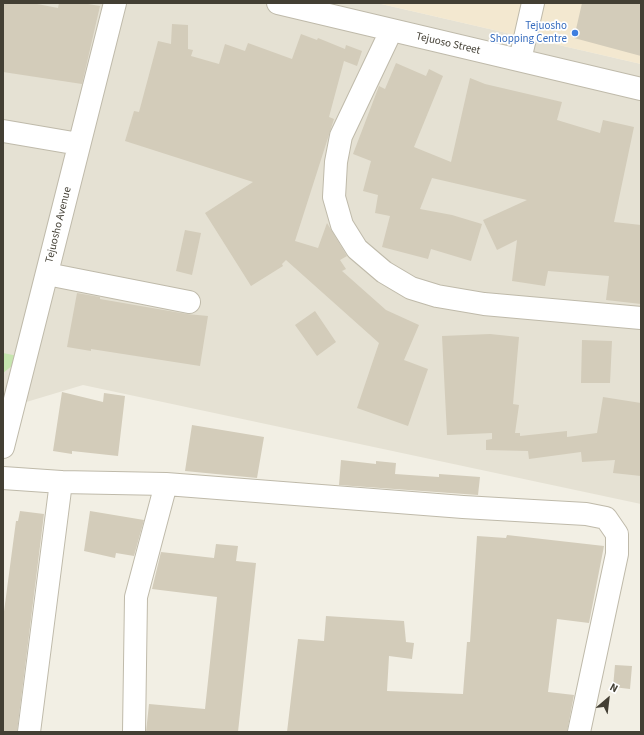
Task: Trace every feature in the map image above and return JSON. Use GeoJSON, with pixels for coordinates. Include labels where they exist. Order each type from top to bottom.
{"type":"FeatureCollection","features":[{"type":"Feature","properties":{"kind":"street","name":"Tejuosho Avenue"},"geometry":{"type":"LineString","coordinates":[[3,446],[115,3]]}},
{"type":"Feature","properties":{"kind":"street","name":"Tejuoso Street"},"geometry":{"type":"LineString","coordinates":[[278,3],[641,89]]}},
{"type":"Feature","properties":{"kind":"street"},"geometry":{"type":"LineString","coordinates":[[520,60],[533,3]]}},
{"type":"Feature","properties":{"kind":"street"},"geometry":{"type":"LineString","coordinates":[[391,31],[341,136],[336,162],[334,197],[342,225],[357,249],[384,272],[411,288],[437,296],[484,304],[641,318]]}},
{"type":"Feature","properties":{"kind":"street"},"geometry":{"type":"LineString","coordinates":[[3,131],[79,144]]}},
{"type":"Feature","properties":{"kind":"street"},"geometry":{"type":"LineString","coordinates":[[47,274],[189,302]]}},
{"type":"Feature","properties":{"kind":"street"},"geometry":{"type":"LineString","coordinates":[[3,478],[61,482],[166,484],[463,507],[586,514],[606,518],[616,534],[617,554],[579,732]]}},
{"type":"Feature","properties":{"kind":"street"},"geometry":{"type":"LineString","coordinates":[[29,732],[61,482]]}},
{"type":"Feature","properties":{"kind":"street"},"geometry":{"type":"LineString","coordinates":[[134,732],[136,597],[166,484]]}},
{"type":"Feature","properties":{"kind":"shaded area"},"geometry":{"type":"Polygon","coordinates":[[[3,3],[377,3],[641,64],[641,504],[83,385],[3,409],[3,3]]]}},
{"type":"Feature","properties":{"kind":"shaded area","name":"Tejuosho Shopping Centre"},"geometry":{"type":"Polygon","coordinates":[[[377,3],[641,3],[641,64],[377,3]]]}},
{"type":"Feature","properties":{"kind":"green space"},"geometry":{"type":"Polygon","coordinates":[[[3,353],[23,357],[3,373],[3,353]]]}},
{"type":"Feature","properties":{"kind":"building"},"geometry":{"type":"Polygon","coordinates":[[[3,3],[32,3],[58,8],[59,3],[82,3],[100,6],[82,84],[3,72],[3,3]]]}},
{"type":"Feature","properties":{"kind":"building"},"geometry":{"type":"Polygon","coordinates":[[[582,3],[641,3],[641,56],[574,38],[582,3]]]}},
{"type":"Feature","properties":{"kind":"building"},"geometry":{"type":"Polygon","coordinates":[[[172,24],[188,25],[188,49],[193,50],[191,56],[219,64],[225,44],[245,51],[248,43],[292,59],[301,34],[317,40],[318,38],[345,49],[346,45],[362,51],[357,66],[344,61],[329,117],[334,119],[295,241],[318,248],[327,223],[347,256],[340,260],[346,269],[342,271],[386,310],[419,325],[404,360],[428,369],[408,426],[357,408],[379,343],[286,260],[282,264],[283,266],[251,286],[205,213],[253,182],[125,141],[134,111],[139,112],[158,41],[171,44],[172,24]]]}},
{"type":"Feature","properties":{"kind":"building"},"geometry":{"type":"Polygon","coordinates":[[[396,63],[426,76],[429,69],[443,76],[414,147],[451,162],[470,78],[485,84],[562,102],[557,120],[600,133],[603,120],[634,127],[614,222],[641,225],[641,304],[606,300],[609,276],[548,271],[545,286],[512,281],[517,240],[497,250],[483,220],[527,200],[432,178],[420,209],[452,215],[482,224],[471,261],[431,249],[428,259],[382,247],[390,216],[375,213],[378,195],[363,191],[371,161],[353,154],[379,86],[385,89],[396,63]]]}},
{"type":"Feature","properties":{"kind":"building"},"geometry":{"type":"Polygon","coordinates":[[[185,230],[201,233],[192,275],[176,271],[185,230]]]}},
{"type":"Feature","properties":{"kind":"building"},"geometry":{"type":"Polygon","coordinates":[[[77,293],[100,297],[100,299],[187,314],[208,316],[200,366],[91,349],[91,351],[67,347],[77,293]]]}},
{"type":"Feature","properties":{"kind":"building"},"geometry":{"type":"Polygon","coordinates":[[[315,311],[336,342],[317,356],[295,325],[315,311]]]}},
{"type":"Feature","properties":{"kind":"building"},"geometry":{"type":"Polygon","coordinates":[[[490,334],[519,337],[513,404],[519,405],[515,433],[520,433],[520,436],[567,431],[567,437],[597,433],[603,397],[641,403],[641,476],[613,473],[615,460],[582,462],[581,452],[529,459],[528,451],[486,450],[486,440],[492,439],[492,433],[447,435],[442,336],[490,334]]]}},
{"type":"Feature","properties":{"kind":"building"},"geometry":{"type":"Polygon","coordinates":[[[582,340],[612,341],[610,383],[581,383],[582,340]]]}},
{"type":"Feature","properties":{"kind":"building"},"geometry":{"type":"Polygon","coordinates":[[[62,392],[103,402],[104,393],[125,396],[118,456],[72,451],[72,454],[53,451],[62,392]]]}},
{"type":"Feature","properties":{"kind":"building"},"geometry":{"type":"Polygon","coordinates":[[[192,425],[264,437],[257,478],[185,471],[192,425]]]}},
{"type":"Feature","properties":{"kind":"building"},"geometry":{"type":"Polygon","coordinates":[[[341,460],[376,464],[376,461],[396,463],[395,474],[439,477],[439,474],[480,477],[478,495],[339,485],[341,460]]]}},
{"type":"Feature","properties":{"kind":"building"},"geometry":{"type":"Polygon","coordinates":[[[20,511],[44,514],[17,732],[3,732],[3,619],[16,521],[18,521],[20,511]]]}},
{"type":"Feature","properties":{"kind":"building"},"geometry":{"type":"Polygon","coordinates":[[[90,511],[144,520],[134,556],[116,553],[115,558],[84,551],[90,511]]]}},
{"type":"Feature","properties":{"kind":"building"},"geometry":{"type":"Polygon","coordinates":[[[507,535],[604,546],[589,623],[557,619],[548,692],[574,695],[567,732],[287,732],[298,639],[324,641],[326,616],[404,621],[406,642],[414,643],[412,659],[389,656],[387,691],[463,694],[467,642],[470,642],[477,536],[506,538],[507,535]]]}},
{"type":"Feature","properties":{"kind":"building"},"geometry":{"type":"Polygon","coordinates":[[[216,544],[238,546],[236,561],[256,563],[238,732],[146,732],[149,704],[205,709],[217,597],[152,589],[161,552],[214,558],[216,544]]]}},
{"type":"Feature","properties":{"kind":"building"},"geometry":{"type":"Polygon","coordinates":[[[615,665],[632,666],[630,689],[613,687],[615,665]]]}},
{"type":"Feature","properties":{"kind":"place","name":"Tejuosho Shopping Centre"},"geometry":{"type":"Point","coordinates":[575,33]}}]}
